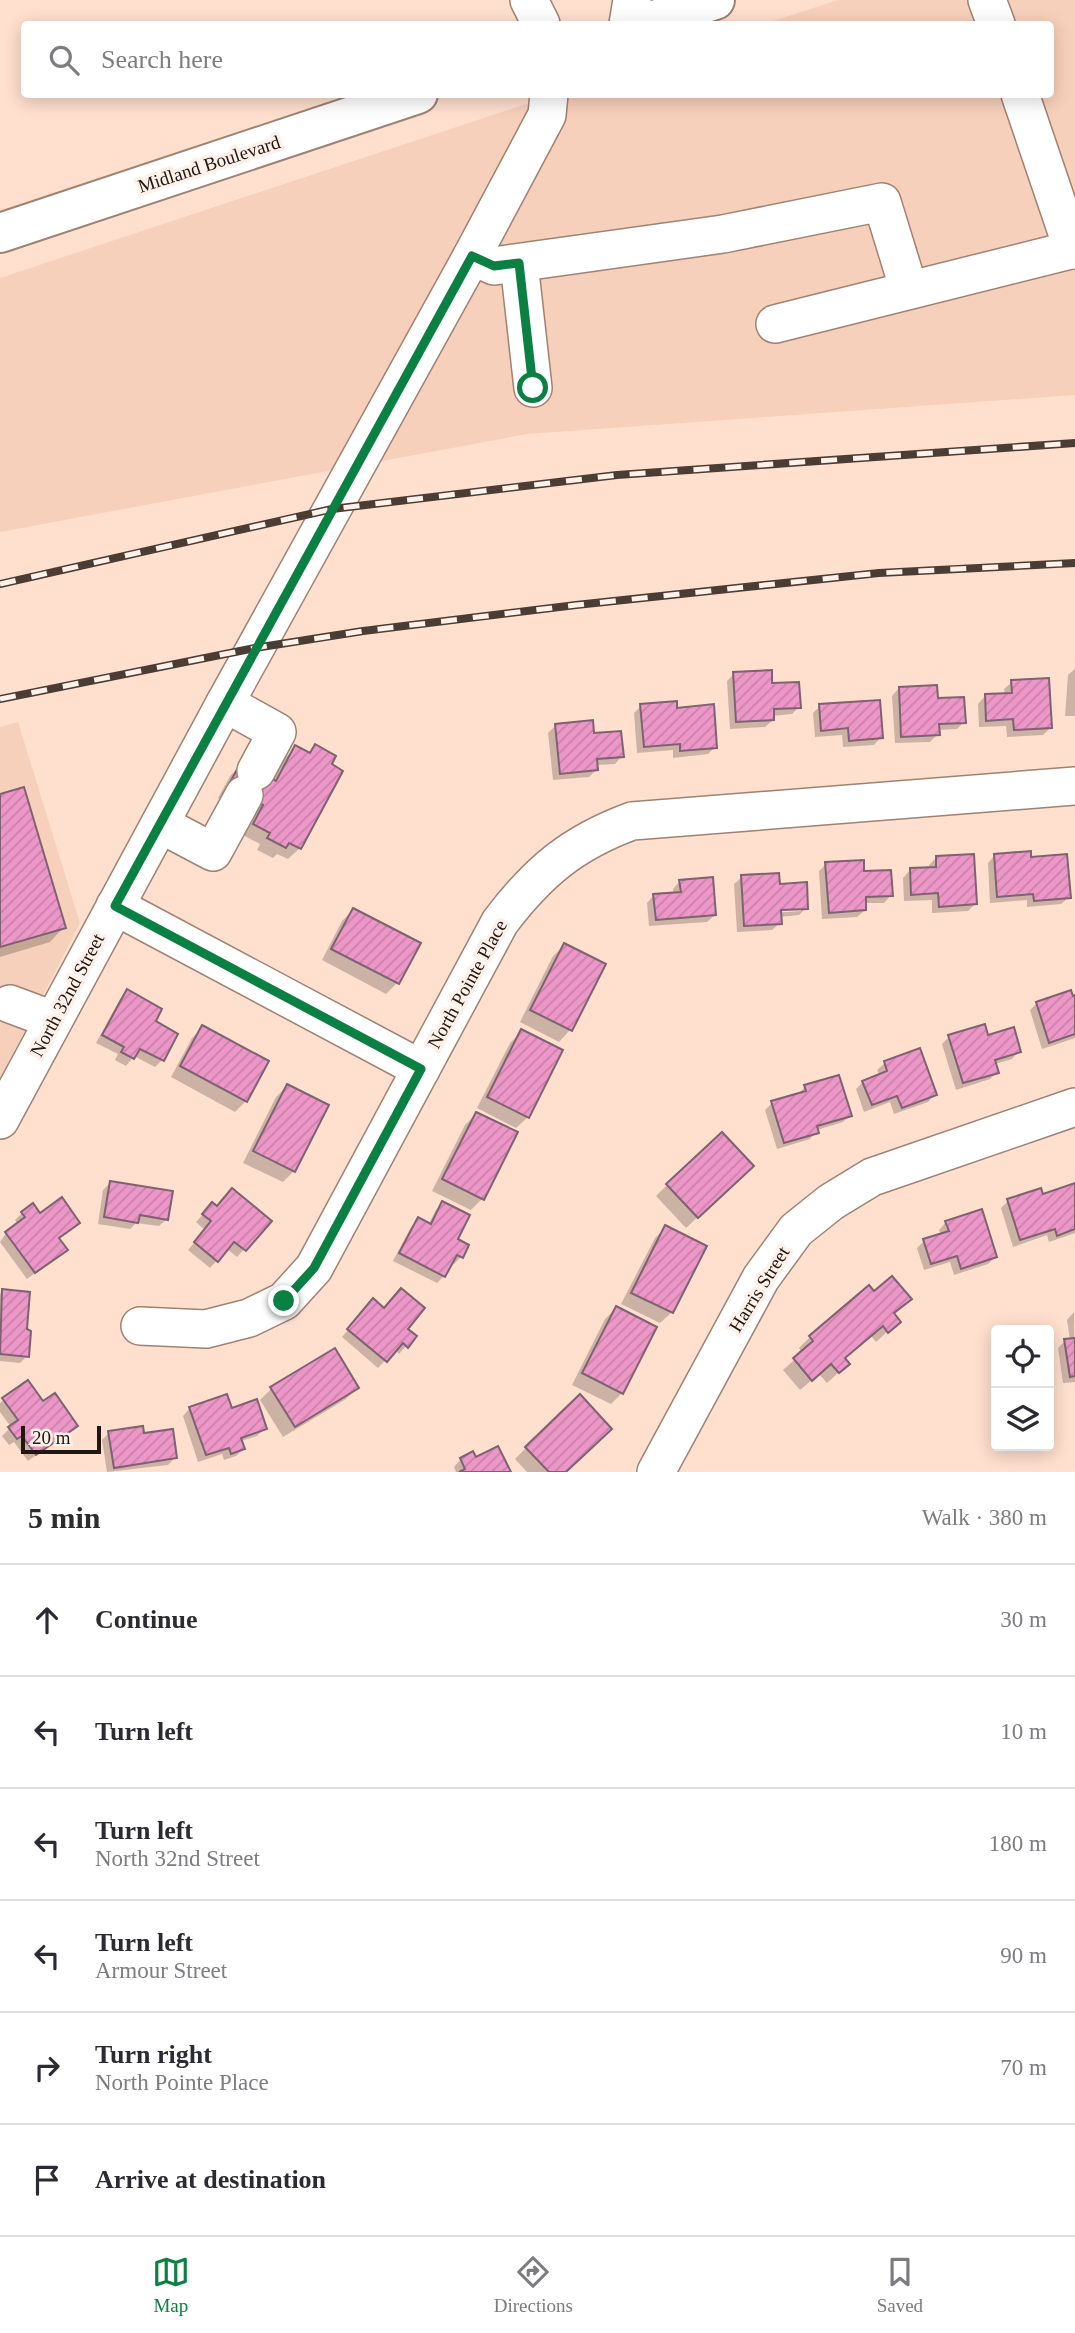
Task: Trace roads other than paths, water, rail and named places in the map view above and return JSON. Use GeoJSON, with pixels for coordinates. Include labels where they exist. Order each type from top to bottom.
{"type":"FeatureCollection","features":[{"type":"Feature","properties":{"kind":"main road"},"geometry":{"type":"LineString","coordinates":[[651,21],[715,0]]}},
{"type":"Feature","properties":{"kind":"main road","name":"Midland Boulevard"},"geometry":{"type":"LineString","coordinates":[[0,233],[406,98]]}},
{"type":"Feature","properties":{"kind":"street"},"geometry":{"type":"LineString","coordinates":[[529,0],[540,21]]}},
{"type":"Feature","properties":{"kind":"street"},"geometry":{"type":"LineString","coordinates":[[628,21],[632,0]]}},
{"type":"Feature","properties":{"kind":"street"},"geometry":{"type":"LineString","coordinates":[[987,0],[995,21]]}},
{"type":"Feature","properties":{"kind":"street","name":"North 32nd Street"},"geometry":{"type":"LineString","coordinates":[[0,1120],[225,703],[472,256],[547,115],[549,98]]}},
{"type":"Feature","properties":{"kind":"street"},"geometry":{"type":"LineString","coordinates":[[775,324],[1074,250],[1061,167],[1022,98]]}},
{"type":"Feature","properties":{"kind":"street"},"geometry":{"type":"LineString","coordinates":[[472,256],[494,266],[519,263],[723,234],[882,202],[909,290]]}},
{"type":"Feature","properties":{"kind":"street"},"geometry":{"type":"LineString","coordinates":[[519,263],[533,388]]}},
{"type":"Feature","properties":{"kind":"street"},"geometry":{"type":"LineString","coordinates":[[160,824],[213,852],[278,732],[225,703]]}},
{"type":"Feature","properties":{"kind":"street","name":"North Pointe Place"},"geometry":{"type":"LineString","coordinates":[[141,1326],[206,1329],[249,1318],[284,1301],[314,1268],[500,922],[525,889],[554,862],[600,833],[632,821],[1075,786]]}},
{"type":"Feature","properties":{"kind":"street"},"geometry":{"type":"LineString","coordinates":[[115,906],[421,1069]]}},
{"type":"Feature","properties":{"kind":"street"},"geometry":{"type":"LineString","coordinates":[[10,1004],[53,1020]]}},
{"type":"Feature","properties":{"kind":"street","name":"Harris Street"},"geometry":{"type":"LineString","coordinates":[[656,1472],[761,1278],[796,1230],[831,1202],[872,1177],[1075,1107]]}},
{"type":"Feature","properties":{"kind":"railway"},"geometry":{"type":"LineString","coordinates":[[0,584],[332,509],[617,475],[1075,443]]}},
{"type":"Feature","properties":{"kind":"railway"},"geometry":{"type":"LineString","coordinates":[[0,699],[255,648],[363,631],[879,573],[1075,563]]}}]}
